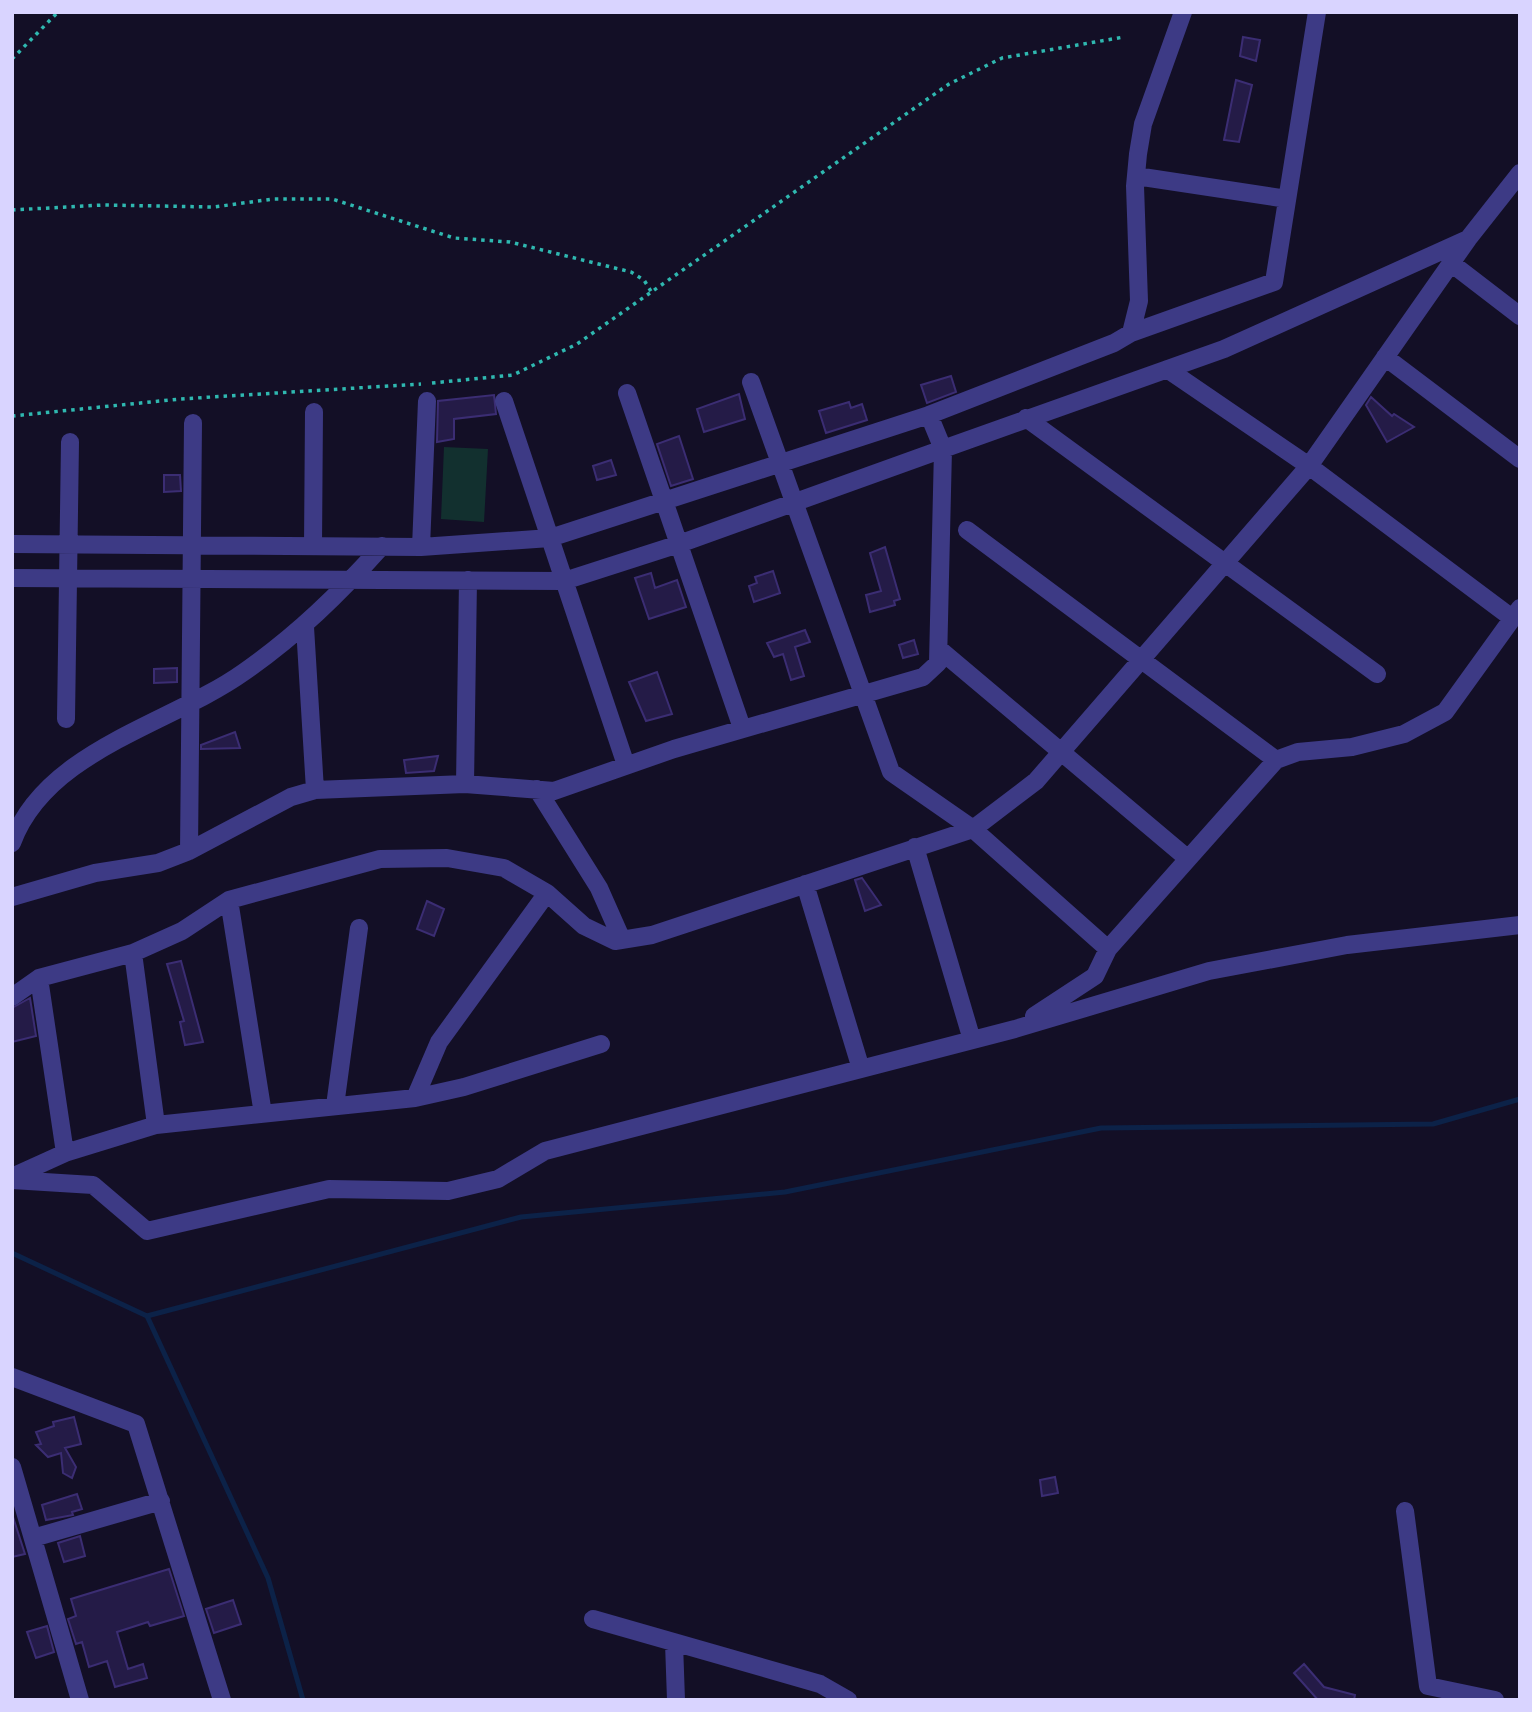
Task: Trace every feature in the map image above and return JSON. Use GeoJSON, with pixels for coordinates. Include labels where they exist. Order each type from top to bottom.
{"type":"FeatureCollection","features":[{"type":"Feature","properties":{"kind":"street"},"geometry":{"type":"LineString","coordinates":[[1131,333],[1139,301],[1136,176],[1143,124],[1182,12]]}},
{"type":"Feature","properties":{"kind":"street"},"geometry":{"type":"LineString","coordinates":[[12,544],[421,547],[550,538],[929,415],[1114,343],[1131,333],[1274,282],[1317,12]]}},
{"type":"Feature","properties":{"kind":"street"},"geometry":{"type":"LineString","coordinates":[[12,996],[39,978],[133,953],[182,931],[229,900],[380,859],[447,858],[504,868],[547,893],[584,926],[615,941],[652,935],[973,829],[1036,781],[1309,466],[1468,239],[1520,173]]}},
{"type":"Feature","properties":{"kind":"street"},"geometry":{"type":"LineString","coordinates":[[1136,176],[1287,199]]}},
{"type":"Feature","properties":{"kind":"street"},"geometry":{"type":"LineString","coordinates":[[12,578],[564,581],[679,544],[792,501],[1224,349],[1468,239]]}},
{"type":"Feature","properties":{"kind":"street"},"geometry":{"type":"LineString","coordinates":[[1451,263],[1520,316]]}},
{"type":"Feature","properties":{"kind":"street"},"geometry":{"type":"LineString","coordinates":[[1385,357],[1520,459]]}},
{"type":"Feature","properties":{"kind":"street"},"geometry":{"type":"LineString","coordinates":[[1015,1029],[1095,976],[1108,948],[1276,760],[1298,752],[1352,747],[1404,734],[1445,712],[1516,613],[1167,369]]}},
{"type":"Feature","properties":{"kind":"street"},"geometry":{"type":"LineString","coordinates":[[751,382],[891,772],[973,829],[1108,948]]}},
{"type":"Feature","properties":{"kind":"street"},"geometry":{"type":"LineString","coordinates":[[627,393],[743,728]]}},
{"type":"Feature","properties":{"kind":"street"},"geometry":{"type":"LineString","coordinates":[[421,547],[427,401]]}},
{"type":"Feature","properties":{"kind":"street"},"geometry":{"type":"LineString","coordinates":[[504,401],[626,765]]}},
{"type":"Feature","properties":{"kind":"street"},"geometry":{"type":"LineString","coordinates":[[313,546],[314,412]]}},
{"type":"Feature","properties":{"kind":"street"},"geometry":{"type":"LineString","coordinates":[[12,897],[83,876],[158,863],[190,850],[291,797],[316,790],[466,784],[554,791],[743,728],[923,677],[938,663],[939,649],[943,449],[929,415]]}},
{"type":"Feature","properties":{"kind":"street"},"geometry":{"type":"LineString","coordinates":[[1026,418],[1377,674]]}},
{"type":"Feature","properties":{"kind":"street"},"geometry":{"type":"LineString","coordinates":[[190,850],[192,424]]}},
{"type":"Feature","properties":{"kind":"street"},"geometry":{"type":"LineString","coordinates":[[66,719],[70,442]]}},
{"type":"Feature","properties":{"kind":"street"},"geometry":{"type":"LineString","coordinates":[[967,530],[1276,760]]}},
{"type":"Feature","properties":{"kind":"street"},"geometry":{"type":"LineString","coordinates":[[12,843],[30,810],[62,778],[132,731],[226,684],[305,627],[382,546]]}},
{"type":"Feature","properties":{"kind":"street"},"geometry":{"type":"LineString","coordinates":[[466,784],[468,580]]}},
{"type":"Feature","properties":{"kind":"street"},"geometry":{"type":"LineString","coordinates":[[305,627],[316,790]]}},
{"type":"Feature","properties":{"kind":"street"},"geometry":{"type":"LineString","coordinates":[[939,649],[1187,859]]}},
{"type":"Feature","properties":{"kind":"street"},"geometry":{"type":"LineString","coordinates":[[537,789],[575,845],[622,940]]}},
{"type":"Feature","properties":{"kind":"street"},"geometry":{"type":"LineString","coordinates":[[915,847],[972,1040]]}},
{"type":"Feature","properties":{"kind":"street"},"geometry":{"type":"LineString","coordinates":[[805,884],[861,1069]]}},
{"type":"Feature","properties":{"kind":"street"},"geometry":{"type":"LineString","coordinates":[[415,1098],[439,1042],[547,893]]}},
{"type":"Feature","properties":{"kind":"street"},"geometry":{"type":"LineString","coordinates":[[229,900],[263,1114]]}},
{"type":"Feature","properties":{"kind":"street"},"geometry":{"type":"LineString","coordinates":[[12,1178],[93,1185],[146,1231],[329,1189],[448,1191],[498,1179],[545,1152],[1015,1029],[1209,971],[1347,945],[1520,925]]}},
{"type":"Feature","properties":{"kind":"street"},"geometry":{"type":"LineString","coordinates":[[335,1106],[359,928]]}},
{"type":"Feature","properties":{"kind":"street"},"geometry":{"type":"LineString","coordinates":[[133,953],[156,1125]]}},
{"type":"Feature","properties":{"kind":"street"},"geometry":{"type":"LineString","coordinates":[[39,978],[65,1153]]}},
{"type":"Feature","properties":{"kind":"street"},"geometry":{"type":"LineString","coordinates":[[12,1178],[65,1153],[156,1125],[415,1098],[464,1087],[601,1044]]}},
{"type":"Feature","properties":{"kind":"street"},"geometry":{"type":"LineString","coordinates":[[12,1377],[136,1424],[222,1700]]}},
{"type":"Feature","properties":{"kind":"street"},"geometry":{"type":"LineString","coordinates":[[12,1467],[80,1700]]}},
{"type":"Feature","properties":{"kind":"street"},"geometry":{"type":"LineString","coordinates":[[33,1538],[161,1501]]}},
{"type":"Feature","properties":{"kind":"street"},"geometry":{"type":"LineString","coordinates":[[1405,1511],[1428,1686],[1495,1700]]}},
{"type":"Feature","properties":{"kind":"street"},"geometry":{"type":"LineString","coordinates":[[593,1619],[820,1684],[848,1700]]}},
{"type":"Feature","properties":{"kind":"street"},"geometry":{"type":"LineString","coordinates":[[674,1643],[676,1700]]}},
{"type":"Feature","properties":{"kind":"path"},"geometry":{"type":"LineString","coordinates":[[12,59],[58,12]]}},
{"type":"Feature","properties":{"kind":"path"},"geometry":{"type":"LineString","coordinates":[[12,416],[180,399],[427,384],[513,375],[577,344],[949,84],[1002,58],[1124,37]]}},
{"type":"Feature","properties":{"kind":"path"},"geometry":{"type":"LineString","coordinates":[[12,210],[103,205],[214,207],[273,199],[332,199],[454,238],[510,243],[619,269],[644,280],[652,293]]}},
{"type":"Feature","properties":{"kind":"green space"},"geometry":{"type":"Polygon","coordinates":[[[444,447],[488,449],[484,522],[441,519],[444,447]]]}},
{"type":"Feature","properties":{"kind":"building"},"geometry":{"type":"Polygon","coordinates":[[[1243,37],[1260,40],[1256,61],[1240,56],[1243,37]]]}},
{"type":"Feature","properties":{"kind":"building"},"geometry":{"type":"Polygon","coordinates":[[[1236,80],[1252,85],[1239,142],[1224,140],[1236,80]]]}},
{"type":"Feature","properties":{"kind":"building"},"geometry":{"type":"Polygon","coordinates":[[[951,376],[956,392],[927,403],[921,385],[951,376]]]}},
{"type":"Feature","properties":{"kind":"building"},"geometry":{"type":"Polygon","coordinates":[[[739,394],[745,419],[704,432],[697,409],[739,394]]]}},
{"type":"Feature","properties":{"kind":"building"},"geometry":{"type":"Polygon","coordinates":[[[494,395],[496,414],[454,419],[454,439],[437,442],[438,401],[494,395]]]}},
{"type":"Feature","properties":{"kind":"building"},"geometry":{"type":"Polygon","coordinates":[[[1371,397],[1392,416],[1394,414],[1414,427],[1387,442],[1366,405],[1371,397]]]}},
{"type":"Feature","properties":{"kind":"building"},"geometry":{"type":"Polygon","coordinates":[[[849,402],[851,408],[862,404],[867,420],[826,433],[819,411],[849,402]]]}},
{"type":"Feature","properties":{"kind":"building"},"geometry":{"type":"Polygon","coordinates":[[[679,436],[693,479],[671,486],[657,444],[679,436]]]}},
{"type":"Feature","properties":{"kind":"building"},"geometry":{"type":"Polygon","coordinates":[[[611,460],[616,475],[597,480],[593,466],[611,460]]]}},
{"type":"Feature","properties":{"kind":"building"},"geometry":{"type":"Polygon","coordinates":[[[164,475],[180,475],[181,491],[164,492],[164,475]]]}},
{"type":"Feature","properties":{"kind":"building"},"geometry":{"type":"Polygon","coordinates":[[[885,547],[900,599],[894,601],[895,605],[870,612],[866,595],[881,591],[870,553],[885,547]]]}},
{"type":"Feature","properties":{"kind":"building"},"geometry":{"type":"Polygon","coordinates":[[[773,571],[780,593],[754,602],[749,586],[757,583],[755,577],[773,571]]]}},
{"type":"Feature","properties":{"kind":"building"},"geometry":{"type":"Polygon","coordinates":[[[651,573],[655,588],[677,580],[686,607],[649,619],[635,578],[651,573]]]}},
{"type":"Feature","properties":{"kind":"building"},"geometry":{"type":"Polygon","coordinates":[[[805,630],[810,642],[795,647],[804,676],[791,680],[783,654],[774,657],[767,643],[805,630]]]}},
{"type":"Feature","properties":{"kind":"building"},"geometry":{"type":"Polygon","coordinates":[[[914,640],[918,654],[903,658],[899,645],[914,640]]]}},
{"type":"Feature","properties":{"kind":"building"},"geometry":{"type":"Polygon","coordinates":[[[177,668],[177,682],[154,683],[154,669],[177,668]]]}},
{"type":"Feature","properties":{"kind":"building"},"geometry":{"type":"Polygon","coordinates":[[[657,672],[672,714],[646,721],[629,682],[657,672]]]}},
{"type":"Feature","properties":{"kind":"building"},"geometry":{"type":"Polygon","coordinates":[[[235,732],[240,748],[201,749],[201,745],[235,732]]]}},
{"type":"Feature","properties":{"kind":"building"},"geometry":{"type":"Polygon","coordinates":[[[438,756],[434,771],[406,773],[404,760],[438,756]]]}},
{"type":"Feature","properties":{"kind":"building"},"geometry":{"type":"Polygon","coordinates":[[[862,878],[881,905],[865,911],[855,880],[862,878]]]}},
{"type":"Feature","properties":{"kind":"building"},"geometry":{"type":"Polygon","coordinates":[[[427,901],[444,909],[434,936],[417,929],[427,901]]]}},
{"type":"Feature","properties":{"kind":"building"},"geometry":{"type":"Polygon","coordinates":[[[181,961],[203,1042],[185,1045],[180,1022],[184,1021],[167,964],[181,961]]]}},
{"type":"Feature","properties":{"kind":"building"},"geometry":{"type":"Polygon","coordinates":[[[30,998],[36,1036],[12,1042],[12,1008],[30,998]]]}},
{"type":"Feature","properties":{"kind":"building"},"geometry":{"type":"Polygon","coordinates":[[[74,1417],[81,1444],[65,1448],[76,1467],[72,1478],[63,1473],[61,1453],[48,1457],[36,1445],[41,1444],[36,1432],[54,1426],[53,1422],[74,1417]]]}},
{"type":"Feature","properties":{"kind":"building"},"geometry":{"type":"Polygon","coordinates":[[[1055,1477],[1058,1493],[1042,1496],[1040,1480],[1055,1477]]]}},
{"type":"Feature","properties":{"kind":"building"},"geometry":{"type":"Polygon","coordinates":[[[77,1494],[82,1509],[72,1512],[73,1515],[46,1520],[42,1505],[77,1494]]]}},
{"type":"Feature","properties":{"kind":"building"},"geometry":{"type":"Polygon","coordinates":[[[12,1514],[25,1554],[12,1557],[12,1514]]]}},
{"type":"Feature","properties":{"kind":"building"},"geometry":{"type":"Polygon","coordinates":[[[80,1536],[85,1556],[64,1562],[58,1543],[80,1536]]]}},
{"type":"Feature","properties":{"kind":"building"},"geometry":{"type":"Polygon","coordinates":[[[169,1569],[184,1616],[150,1626],[148,1622],[117,1632],[128,1669],[143,1664],[147,1678],[115,1687],[107,1661],[89,1667],[82,1642],[76,1644],[68,1619],[76,1616],[71,1599],[169,1569]]]}},
{"type":"Feature","properties":{"kind":"building"},"geometry":{"type":"Polygon","coordinates":[[[233,1600],[241,1624],[214,1633],[206,1609],[233,1600]]]}},
{"type":"Feature","properties":{"kind":"building"},"geometry":{"type":"Polygon","coordinates":[[[47,1626],[54,1652],[36,1658],[27,1632],[47,1626]]]}},
{"type":"Feature","properties":{"kind":"building"},"geometry":{"type":"Polygon","coordinates":[[[1304,1664],[1324,1687],[1355,1695],[1354,1700],[1318,1700],[1294,1673],[1304,1664]]]}},
{"type":"Feature","properties":{"kind":"waterway"},"geometry":{"type":"LineString","coordinates":[[12,1253],[147,1316],[521,1217],[785,1192],[1101,1128],[1433,1124],[1520,1099]]}},
{"type":"Feature","properties":{"kind":"waterway"},"geometry":{"type":"LineString","coordinates":[[147,1316],[268,1578],[303,1700]]}}]}
